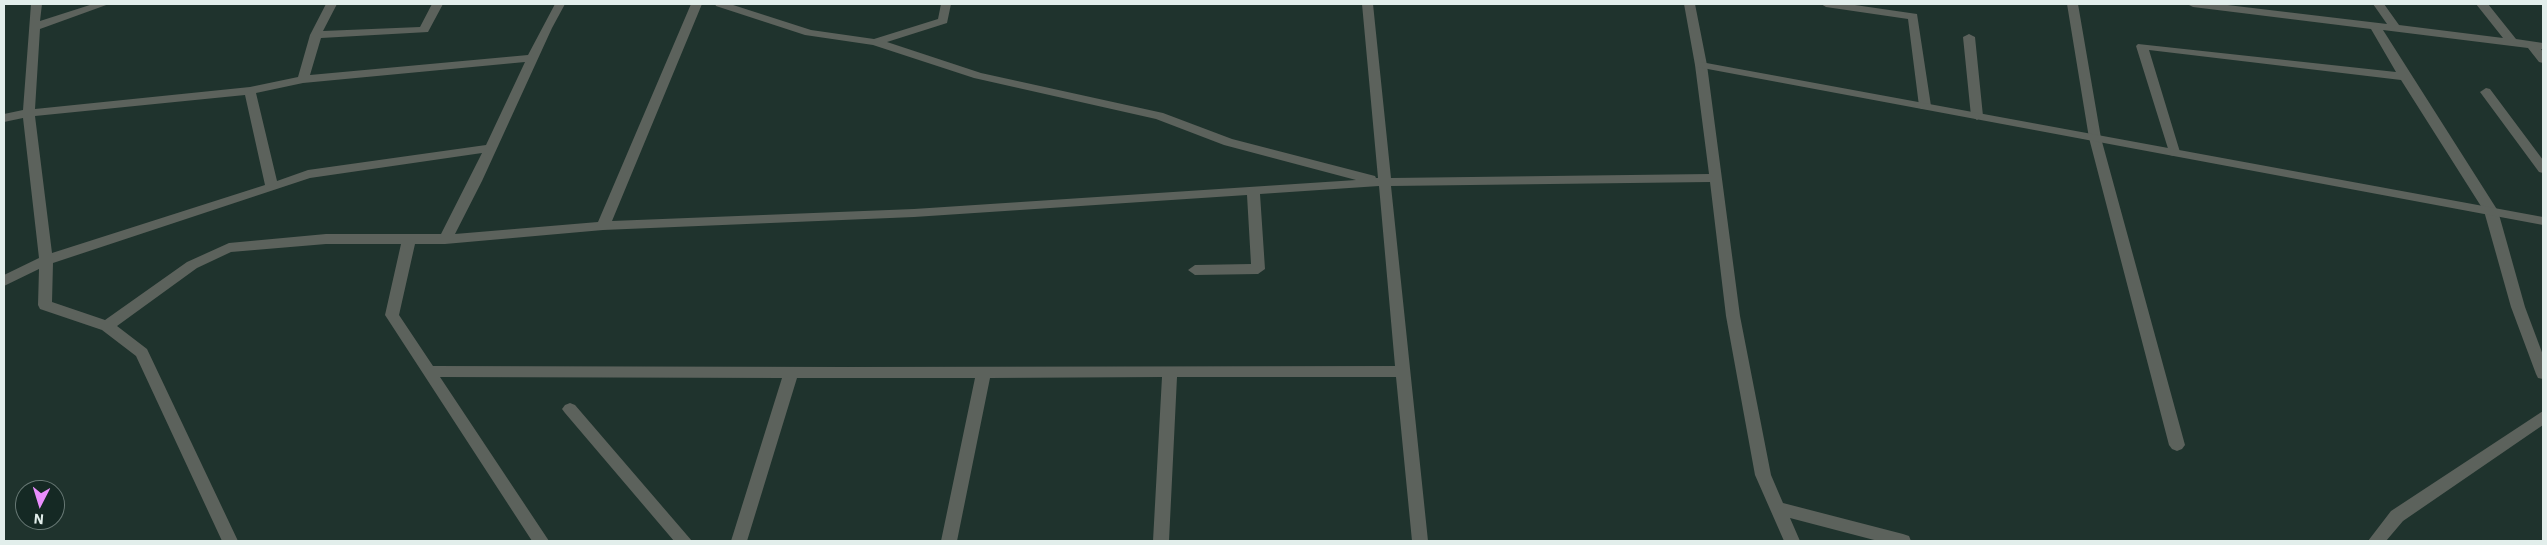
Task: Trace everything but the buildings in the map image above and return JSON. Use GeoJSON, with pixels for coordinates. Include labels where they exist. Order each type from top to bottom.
{"type":"FeatureCollection","features":[{"type":"Feature","properties":{"kind":"street"},"geometry":{"type":"LineString","coordinates":[[36,4],[29,112],[46,260],[44,305],[107,326],[142,353],[230,541]]}},
{"type":"Feature","properties":{"kind":"street"},"geometry":{"type":"LineString","coordinates":[[34,27],[103,4]]}},
{"type":"Feature","properties":{"kind":"street"},"geometry":{"type":"LineString","coordinates":[[303,79],[316,35],[331,4]]}},
{"type":"Feature","properties":{"kind":"street"},"geometry":{"type":"LineString","coordinates":[[316,35],[424,30],[437,4]]}},
{"type":"Feature","properties":{"kind":"street"},"geometry":{"type":"LineString","coordinates":[[445,239],[560,4]]}},
{"type":"Feature","properties":{"kind":"street"},"geometry":{"type":"LineString","coordinates":[[604,226],[696,4]]}},
{"type":"Feature","properties":{"kind":"street"},"geometry":{"type":"LineString","coordinates":[[720,4],[810,33],[875,42],[978,76],[1159,116],[1228,142],[1383,182]]}},
{"type":"Feature","properties":{"kind":"street"},"geometry":{"type":"LineString","coordinates":[[875,42],[943,21],[946,4]]}},
{"type":"Feature","properties":{"kind":"street"},"geometry":{"type":"LineString","coordinates":[[1367,4],[1383,182],[1420,541]]}},
{"type":"Feature","properties":{"kind":"street"},"geometry":{"type":"LineString","coordinates":[[1690,4],[1700,65],[1733,316],[1747,391],[1763,475],[1792,541]]}},
{"type":"Feature","properties":{"kind":"street"},"geometry":{"type":"LineString","coordinates":[[1826,4],[1913,16],[1925,106]]}},
{"type":"Feature","properties":{"kind":"street"},"geometry":{"type":"LineString","coordinates":[[2072,4],[2095,138],[2178,445]]}},
{"type":"Feature","properties":{"kind":"street"},"geometry":{"type":"LineString","coordinates":[[2193,4],[2537,45],[2543,60]]}},
{"type":"Feature","properties":{"kind":"street"},"geometry":{"type":"LineString","coordinates":[[2379,4],[2396,29]]}},
{"type":"Feature","properties":{"kind":"street"},"geometry":{"type":"LineString","coordinates":[[2482,4],[2512,42]]}},
{"type":"Feature","properties":{"kind":"street"},"geometry":{"type":"LineString","coordinates":[[2375,26],[2405,77],[2491,211],[2518,308],[2543,374]]}},
{"type":"Feature","properties":{"kind":"street"},"geometry":{"type":"LineString","coordinates":[[1969,37],[1976,116]]}},
{"type":"Feature","properties":{"kind":"street"},"geometry":{"type":"LineString","coordinates":[[2174,152],[2142,46],[2405,77]]}},
{"type":"Feature","properties":{"kind":"street"},"geometry":{"type":"LineString","coordinates":[[4,118],[29,112],[250,91],[303,79],[532,58]]}},
{"type":"Feature","properties":{"kind":"street"},"geometry":{"type":"LineString","coordinates":[[1700,65],[2543,221]]}},
{"type":"Feature","properties":{"kind":"street"},"geometry":{"type":"LineString","coordinates":[[250,91],[272,187]]}},
{"type":"Feature","properties":{"kind":"street"},"geometry":{"type":"LineString","coordinates":[[2486,92],[2543,169]]}},
{"type":"Feature","properties":{"kind":"street"},"geometry":{"type":"LineString","coordinates":[[4,281],[46,260],[308,174],[491,148]]}},
{"type":"Feature","properties":{"kind":"street"},"geometry":{"type":"LineString","coordinates":[[107,326],[192,265],[229,248],[326,239],[445,239],[604,226],[914,213],[1383,182],[1715,178]]}},
{"type":"Feature","properties":{"kind":"street"},"geometry":{"type":"LineString","coordinates":[[1195,270],[1258,269],[1253,191]]}},
{"type":"Feature","properties":{"kind":"street"},"geometry":{"type":"LineString","coordinates":[[409,239],[392,315],[541,541]]}},
{"type":"Feature","properties":{"kind":"street"},"geometry":{"type":"LineString","coordinates":[[429,371],[791,373],[1402,371]]}},
{"type":"Feature","properties":{"kind":"street"},"geometry":{"type":"LineString","coordinates":[[949,541],[984,372]]}},
{"type":"Feature","properties":{"kind":"street"},"geometry":{"type":"LineString","coordinates":[[1161,541],[1170,372]]}},
{"type":"Feature","properties":{"kind":"street"},"geometry":{"type":"LineString","coordinates":[[739,541],[791,373]]}},
{"type":"Feature","properties":{"kind":"street"},"geometry":{"type":"LineString","coordinates":[[570,409],[684,541]]}},
{"type":"Feature","properties":{"kind":"street"},"geometry":{"type":"LineString","coordinates":[[2376,541],[2397,516],[2543,417]]}},
{"type":"Feature","properties":{"kind":"street"},"geometry":{"type":"LineString","coordinates":[[1778,508],[1903,541]]}}]}
